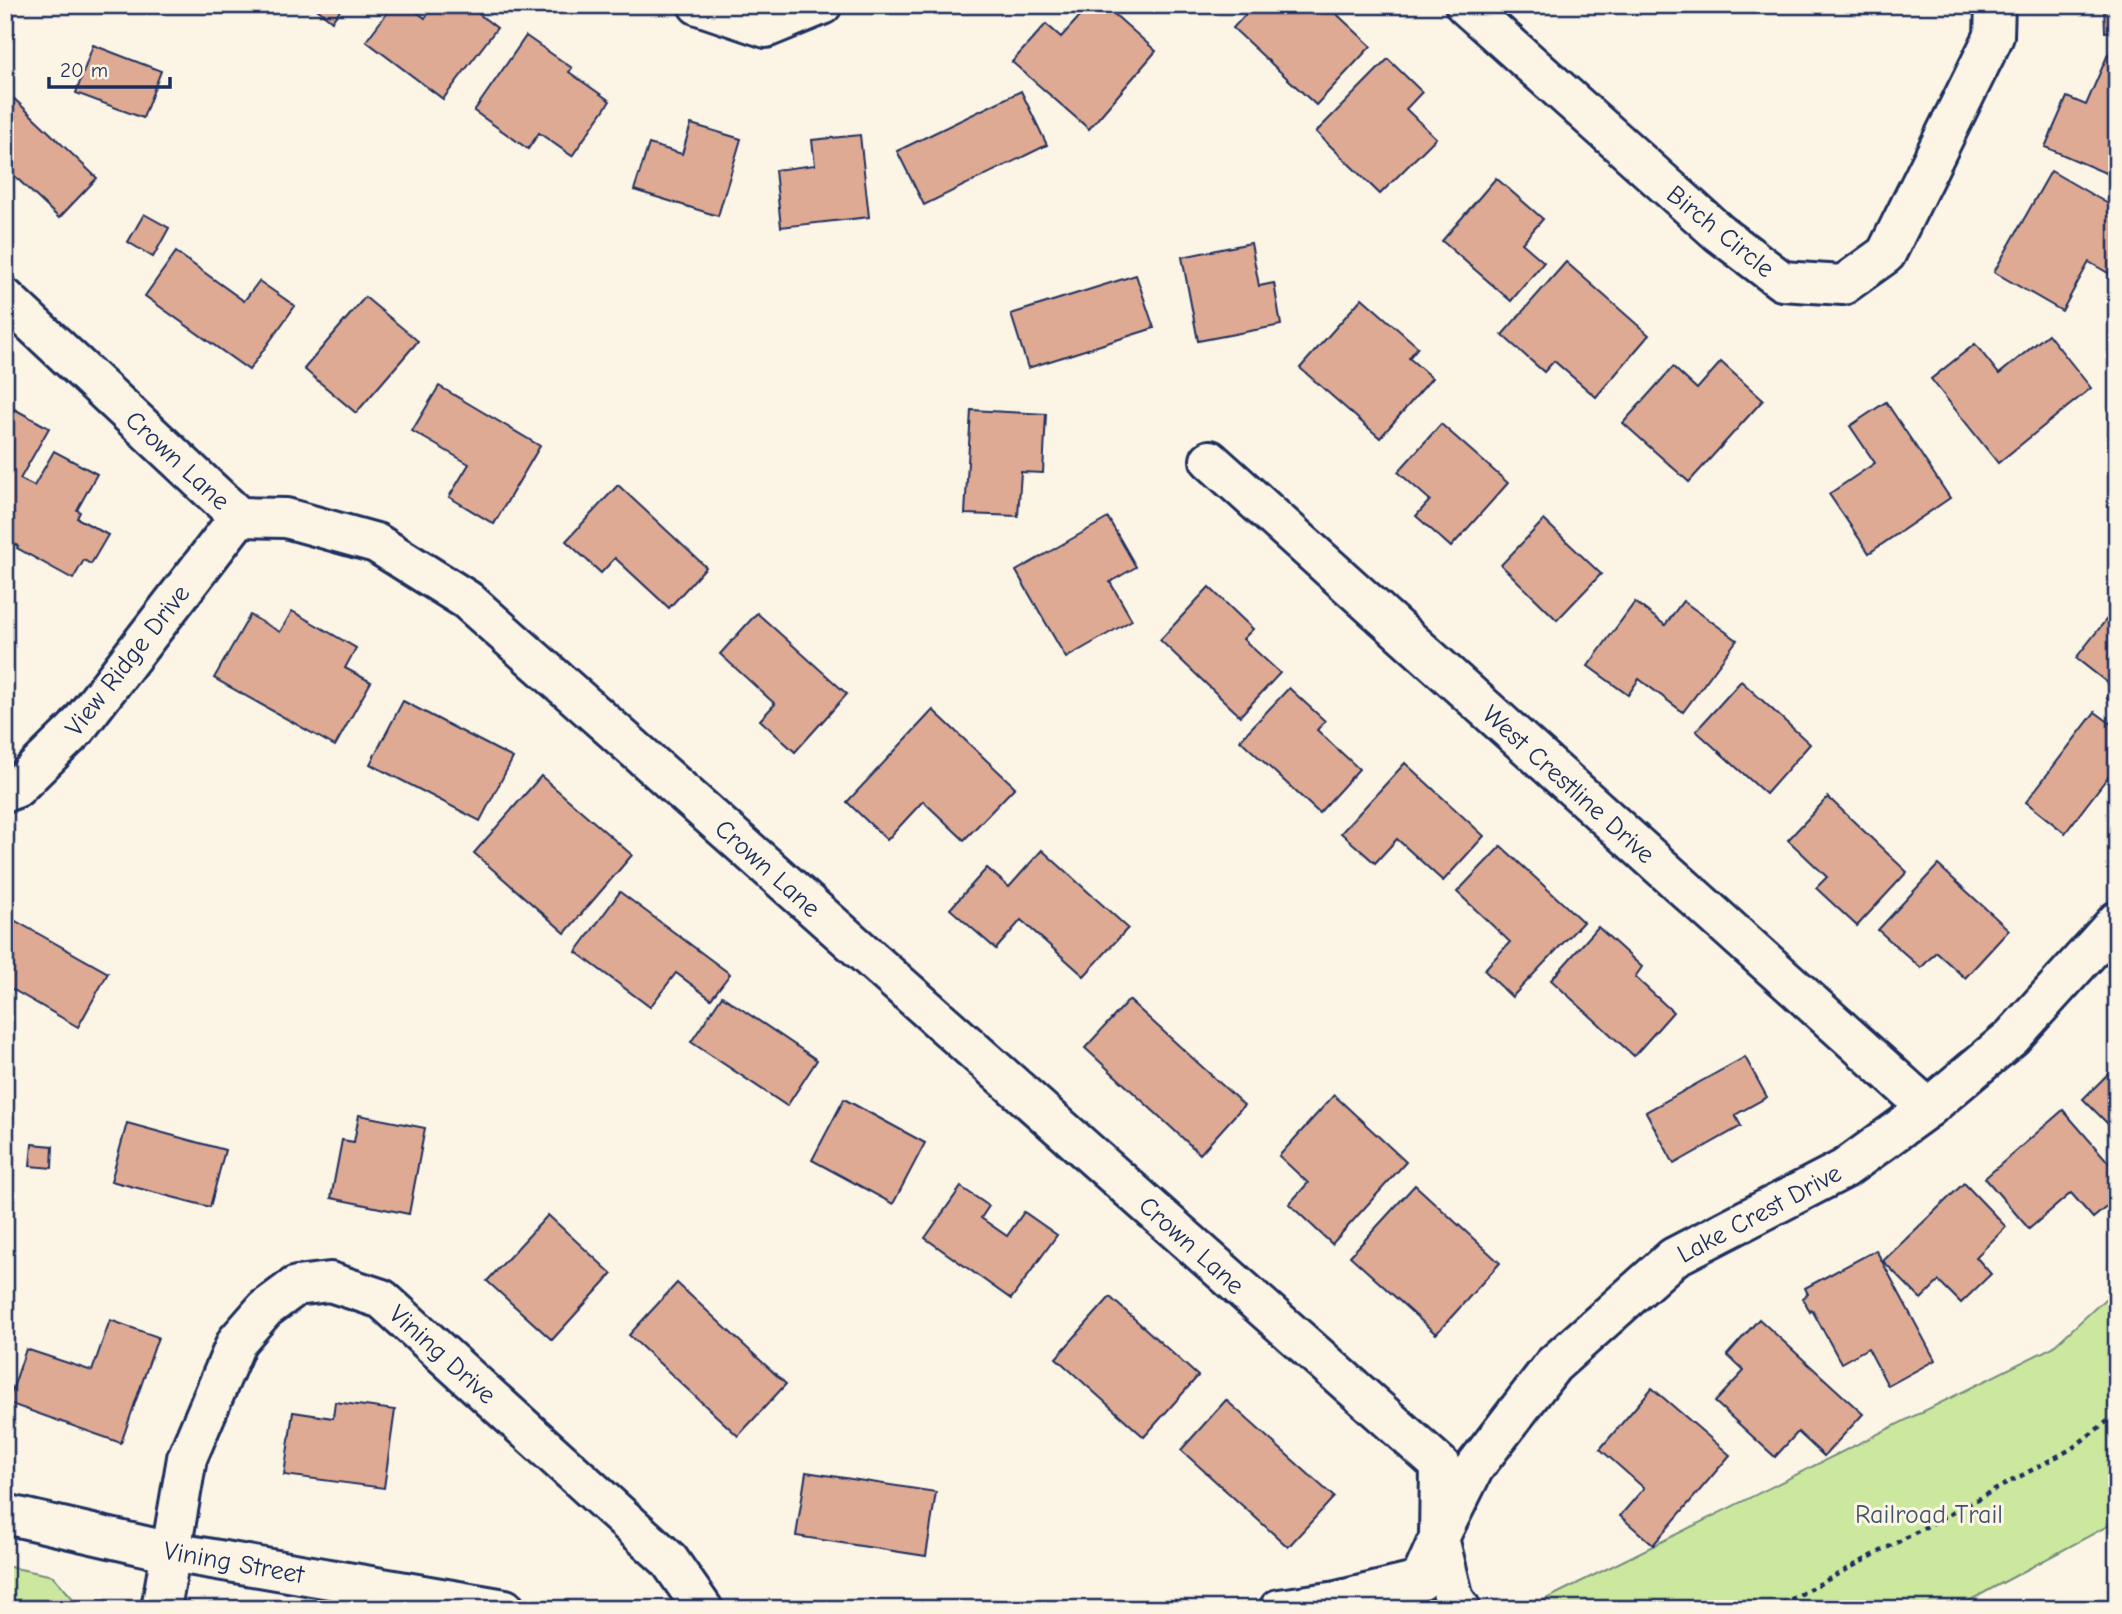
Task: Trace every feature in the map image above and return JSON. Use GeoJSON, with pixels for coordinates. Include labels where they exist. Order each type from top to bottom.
{"type":"FeatureCollection","features":[{"type":"Feature","properties":{"kind":"street"},"geometry":{"type":"LineString","coordinates":[[698,5],[766,28],[822,5]]}},
{"type":"Feature","properties":{"kind":"street","name":"Birch Circle"},"geometry":{"type":"LineString","coordinates":[[1465,5],[1719,233],[1782,281],[1843,285],[1886,254],[1994,36],[1995,5]]}},
{"type":"Feature","properties":{"kind":"street","name":"Crown Lane"},"geometry":{"type":"LineString","coordinates":[[5,298],[239,517],[286,518],[376,543],[467,600],[1440,1465],[1439,1538]]}},
{"type":"Feature","properties":{"kind":"street","name":"West Crestline Drive"},"geometry":{"type":"LineString","coordinates":[[1210,460],[1928,1108]]}},
{"type":"Feature","properties":{"kind":"street","name":"View Ridge Drive"},"geometry":{"type":"LineString","coordinates":[[5,792],[16,788],[76,729],[239,517]]}},
{"type":"Feature","properties":{"kind":"street","name":"Lake Crest Drive"},"geometry":{"type":"LineString","coordinates":[[1439,1538],[1474,1468],[1553,1365],[1674,1257],[1844,1169],[1928,1108],[2012,1037],[2117,921]]}},
{"type":"Feature","properties":{"kind":"street","name":"Vining Drive"},"geometry":{"type":"LineString","coordinates":[[161,1609],[187,1458],[237,1340],[265,1309],[296,1286],[330,1282],[382,1299],[669,1560],[703,1609]]}},
{"type":"Feature","properties":{"kind":"street","name":"Vining Street"},"geometry":{"type":"LineString","coordinates":[[5,1514],[171,1552],[505,1609]]}},
{"type":"Feature","properties":{"kind":"street"},"geometry":{"type":"LineString","coordinates":[[1279,1609],[1337,1601],[1420,1581],[1439,1538]]}},
{"type":"Feature","properties":{"kind":"street"},"geometry":{"type":"LineString","coordinates":[[1439,1538],[1454,1599],[1461,1609]]}},
{"type":"Feature","properties":{"kind":"path"},"geometry":{"type":"LineString","coordinates":[[1773,1609],[2071,1449],[2117,1414]]}},
{"type":"Feature","properties":{"kind":"green space","name":"Railroad Trail"},"geometry":{"type":"Polygon","coordinates":[[[2117,1288],[2117,1521],[1954,1609],[1526,1609],[2053,1347],[2117,1288]]]}},
{"type":"Feature","properties":{"kind":"green space"},"geometry":{"type":"Polygon","coordinates":[[[5,1566],[53,1576],[82,1609],[5,1609],[5,1566]]]}},
{"type":"Feature","properties":{"kind":"building"},"geometry":{"type":"Polygon","coordinates":[[[312,5],[344,5],[332,21],[312,5]]]}},
{"type":"Feature","properties":{"kind":"building"},"geometry":{"type":"Polygon","coordinates":[[[393,5],[407,5],[425,18],[435,5],[467,5],[497,28],[443,99],[366,41],[393,5]]]}},
{"type":"Feature","properties":{"kind":"building"},"geometry":{"type":"Polygon","coordinates":[[[1090,5],[1104,5],[1156,51],[1089,129],[1012,62],[1046,24],[1061,37],[1090,5]]]}},
{"type":"Feature","properties":{"kind":"building"},"geometry":{"type":"Polygon","coordinates":[[[1254,5],[1327,5],[1371,46],[1316,105],[1233,28],[1254,5]]]}},
{"type":"Feature","properties":{"kind":"building"},"geometry":{"type":"Polygon","coordinates":[[[2104,5],[2117,5],[2117,31],[2105,32],[2104,5]]]}},
{"type":"Feature","properties":{"kind":"building"},"geometry":{"type":"Polygon","coordinates":[[[526,36],[572,68],[569,72],[610,101],[572,156],[539,133],[528,149],[474,111],[526,36]]]}},
{"type":"Feature","properties":{"kind":"building"},"geometry":{"type":"Polygon","coordinates":[[[93,45],[161,71],[143,118],[76,93],[93,45]]]}},
{"type":"Feature","properties":{"kind":"building"},"geometry":{"type":"Polygon","coordinates":[[[2108,54],[2117,58],[2117,178],[2045,147],[2067,97],[2086,105],[2108,54]]]}},
{"type":"Feature","properties":{"kind":"building"},"geometry":{"type":"Polygon","coordinates":[[[1388,59],[1422,92],[1406,109],[1436,138],[1380,194],[1316,132],[1388,59]]]}},
{"type":"Feature","properties":{"kind":"building"},"geometry":{"type":"Polygon","coordinates":[[[5,90],[97,178],[59,218],[5,167],[5,90]]]}},
{"type":"Feature","properties":{"kind":"building"},"geometry":{"type":"Polygon","coordinates":[[[1021,91],[1047,145],[924,205],[897,151],[1021,91]]]}},
{"type":"Feature","properties":{"kind":"building"},"geometry":{"type":"Polygon","coordinates":[[[691,124],[741,139],[718,216],[634,190],[649,144],[682,154],[691,124]]]}},
{"type":"Feature","properties":{"kind":"building"},"geometry":{"type":"Polygon","coordinates":[[[860,135],[869,217],[781,227],[775,170],[815,165],[812,140],[860,135]]]}},
{"type":"Feature","properties":{"kind":"building"},"geometry":{"type":"Polygon","coordinates":[[[2051,171],[2117,209],[2117,278],[2089,262],[2062,311],[1994,272],[2051,171]]]}},
{"type":"Feature","properties":{"kind":"building"},"geometry":{"type":"Polygon","coordinates":[[[1496,178],[1543,219],[1522,243],[1544,262],[1511,301],[1442,241],[1496,178]]]}},
{"type":"Feature","properties":{"kind":"building"},"geometry":{"type":"Polygon","coordinates":[[[144,214],[169,228],[153,257],[128,242],[144,214]]]}},
{"type":"Feature","properties":{"kind":"building"},"geometry":{"type":"Polygon","coordinates":[[[1251,243],[1259,286],[1274,283],[1281,325],[1198,341],[1182,257],[1251,243]]]}},
{"type":"Feature","properties":{"kind":"building"},"geometry":{"type":"Polygon","coordinates":[[[176,252],[244,301],[259,281],[295,306],[249,370],[145,296],[176,252]]]}},
{"type":"Feature","properties":{"kind":"building"},"geometry":{"type":"Polygon","coordinates":[[[1566,262],[1649,335],[1596,397],[1554,361],[1544,372],[1502,335],[1566,262]]]}},
{"type":"Feature","properties":{"kind":"building"},"geometry":{"type":"Polygon","coordinates":[[[1136,275],[1154,328],[1028,368],[1011,314],[1136,275]]]}},
{"type":"Feature","properties":{"kind":"building"},"geometry":{"type":"Polygon","coordinates":[[[365,297],[418,341],[356,413],[304,369],[365,297]]]}},
{"type":"Feature","properties":{"kind":"building"},"geometry":{"type":"Polygon","coordinates":[[[1362,298],[1418,347],[1409,358],[1432,378],[1380,438],[1300,368],[1362,298]]]}},
{"type":"Feature","properties":{"kind":"building"},"geometry":{"type":"Polygon","coordinates":[[[2048,334],[2091,388],[1998,463],[1931,379],[1975,344],[1999,374],[2048,334]]]}},
{"type":"Feature","properties":{"kind":"building"},"geometry":{"type":"Polygon","coordinates":[[[1721,362],[1763,400],[1689,482],[1623,423],[1673,367],[1697,389],[1721,362]]]}},
{"type":"Feature","properties":{"kind":"building"},"geometry":{"type":"Polygon","coordinates":[[[439,386],[540,446],[494,524],[449,497],[469,464],[412,431],[439,386]]]}},
{"type":"Feature","properties":{"kind":"building"},"geometry":{"type":"Polygon","coordinates":[[[1886,402],[1950,498],[1869,553],[1829,494],[1875,463],[1850,426],[1886,402]]]}},
{"type":"Feature","properties":{"kind":"building"},"geometry":{"type":"Polygon","coordinates":[[[5,404],[49,428],[20,479],[34,486],[54,451],[97,474],[77,510],[80,512],[77,518],[108,535],[91,564],[84,560],[73,579],[7,540],[5,543],[5,404]]]}},
{"type":"Feature","properties":{"kind":"building"},"geometry":{"type":"Polygon","coordinates":[[[971,410],[1046,414],[1043,473],[1021,472],[1018,516],[965,514],[971,410]]]}},
{"type":"Feature","properties":{"kind":"building"},"geometry":{"type":"Polygon","coordinates":[[[1441,424],[1508,483],[1451,547],[1416,516],[1430,500],[1398,472],[1441,424]]]}},
{"type":"Feature","properties":{"kind":"building"},"geometry":{"type":"Polygon","coordinates":[[[618,485],[706,567],[669,608],[615,558],[601,573],[566,541],[618,485]]]}},
{"type":"Feature","properties":{"kind":"building"},"geometry":{"type":"Polygon","coordinates":[[[1108,518],[1136,567],[1110,582],[1132,620],[1066,658],[1016,571],[1108,518]]]}},
{"type":"Feature","properties":{"kind":"building"},"geometry":{"type":"Polygon","coordinates":[[[1544,520],[1601,574],[1557,620],[1501,565],[1544,520]]]}},
{"type":"Feature","properties":{"kind":"building"},"geometry":{"type":"Polygon","coordinates":[[[1209,587],[1253,629],[1243,639],[1280,673],[1240,716],[1160,640],[1209,587]]]}},
{"type":"Feature","properties":{"kind":"building"},"geometry":{"type":"Polygon","coordinates":[[[1683,601],[1737,640],[1683,712],[1639,679],[1628,695],[1588,666],[1635,602],[1665,625],[1683,601]]]}},
{"type":"Feature","properties":{"kind":"building"},"geometry":{"type":"Polygon","coordinates":[[[2117,606],[2117,706],[2107,698],[2114,688],[2076,658],[2117,606]]]}},
{"type":"Feature","properties":{"kind":"building"},"geometry":{"type":"Polygon","coordinates":[[[292,611],[356,648],[345,668],[371,682],[335,746],[214,678],[250,615],[280,632],[292,611]]]}},
{"type":"Feature","properties":{"kind":"building"},"geometry":{"type":"Polygon","coordinates":[[[757,613],[847,694],[795,752],[760,720],[775,704],[720,654],[757,613]]]}},
{"type":"Feature","properties":{"kind":"building"},"geometry":{"type":"Polygon","coordinates":[[[1741,681],[1810,744],[1766,794],[1696,731],[1741,681]]]}},
{"type":"Feature","properties":{"kind":"building"},"geometry":{"type":"Polygon","coordinates":[[[1289,688],[1325,721],[1317,730],[1359,769],[1319,813],[1240,740],[1289,688]]]}},
{"type":"Feature","properties":{"kind":"building"},"geometry":{"type":"Polygon","coordinates":[[[403,701],[513,758],[480,821],[370,764],[403,701]]]}},
{"type":"Feature","properties":{"kind":"building"},"geometry":{"type":"Polygon","coordinates":[[[933,710],[1015,787],[964,840],[923,801],[887,840],[847,802],[933,710]]]}},
{"type":"Feature","properties":{"kind":"building"},"geometry":{"type":"Polygon","coordinates":[[[2095,712],[2117,728],[2117,765],[2065,833],[2026,802],[2095,712]]]}},
{"type":"Feature","properties":{"kind":"building"},"geometry":{"type":"Polygon","coordinates":[[[1405,763],[1484,836],[1443,881],[1397,839],[1375,863],[1341,833],[1405,763]]]}},
{"type":"Feature","properties":{"kind":"building"},"geometry":{"type":"Polygon","coordinates":[[[541,776],[632,855],[565,933],[474,853],[541,776]]]}},
{"type":"Feature","properties":{"kind":"building"},"geometry":{"type":"Polygon","coordinates":[[[1828,797],[1907,872],[1857,926],[1816,888],[1827,877],[1788,840],[1828,797]]]}},
{"type":"Feature","properties":{"kind":"building"},"geometry":{"type":"Polygon","coordinates":[[[1501,846],[1583,922],[1512,997],[1484,970],[1510,942],[1457,892],[1501,846]]]}},
{"type":"Feature","properties":{"kind":"building"},"geometry":{"type":"Polygon","coordinates":[[[1042,850],[1128,928],[1084,976],[1021,920],[996,949],[950,909],[987,868],[1009,887],[1042,850]]]}},
{"type":"Feature","properties":{"kind":"building"},"geometry":{"type":"Polygon","coordinates":[[[1938,865],[2009,930],[1965,978],[1936,952],[1921,968],[1878,930],[1938,865]]]}},
{"type":"Feature","properties":{"kind":"building"},"geometry":{"type":"Polygon","coordinates":[[[620,892],[730,974],[711,999],[676,973],[650,1007],[576,952],[620,892]]]}},
{"type":"Feature","properties":{"kind":"building"},"geometry":{"type":"Polygon","coordinates":[[[5,915],[108,973],[78,1027],[5,985],[5,915]]]}},
{"type":"Feature","properties":{"kind":"building"},"geometry":{"type":"Polygon","coordinates":[[[1598,927],[1642,967],[1635,977],[1673,1012],[1634,1056],[1551,980],[1598,927]]]}},
{"type":"Feature","properties":{"kind":"building"},"geometry":{"type":"Polygon","coordinates":[[[722,996],[817,1060],[787,1106],[691,1042],[722,996]]]}},
{"type":"Feature","properties":{"kind":"building"},"geometry":{"type":"Polygon","coordinates":[[[1129,1000],[1244,1105],[1200,1154],[1085,1048],[1129,1000]]]}},
{"type":"Feature","properties":{"kind":"building"},"geometry":{"type":"Polygon","coordinates":[[[1745,1057],[1767,1097],[1735,1115],[1741,1126],[1674,1164],[1646,1112],[1745,1057]]]}},
{"type":"Feature","properties":{"kind":"building"},"geometry":{"type":"Polygon","coordinates":[[[2114,1068],[2117,1071],[2115,1131],[2083,1099],[2114,1068]]]}},
{"type":"Feature","properties":{"kind":"building"},"geometry":{"type":"Polygon","coordinates":[[[1334,1095],[1406,1162],[1332,1244],[1289,1204],[1308,1183],[1279,1156],[1334,1095]]]}},
{"type":"Feature","properties":{"kind":"building"},"geometry":{"type":"Polygon","coordinates":[[[844,1099],[925,1143],[893,1204],[812,1160],[844,1099]]]}},
{"type":"Feature","properties":{"kind":"building"},"geometry":{"type":"Polygon","coordinates":[[[2063,1110],[2117,1172],[2117,1198],[2093,1218],[2071,1193],[2029,1229],[1985,1178],[2063,1110]]]}},
{"type":"Feature","properties":{"kind":"building"},"geometry":{"type":"Polygon","coordinates":[[[359,1115],[425,1128],[409,1214],[331,1198],[342,1140],[354,1142],[359,1115]]]}},
{"type":"Feature","properties":{"kind":"building"},"geometry":{"type":"Polygon","coordinates":[[[127,1123],[225,1150],[210,1207],[111,1181],[127,1123]]]}},
{"type":"Feature","properties":{"kind":"building"},"geometry":{"type":"Polygon","coordinates":[[[32,1144],[53,1146],[52,1168],[30,1166],[32,1144]]]}},
{"type":"Feature","properties":{"kind":"building"},"geometry":{"type":"Polygon","coordinates":[[[1964,1183],[2006,1227],[1976,1257],[1991,1274],[1961,1303],[1939,1281],[1921,1299],[1883,1261],[1964,1183]]]}},
{"type":"Feature","properties":{"kind":"building"},"geometry":{"type":"Polygon","coordinates":[[[1415,1185],[1500,1263],[1436,1334],[1350,1256],[1415,1185]]]}},
{"type":"Feature","properties":{"kind":"building"},"geometry":{"type":"Polygon","coordinates":[[[961,1187],[989,1206],[981,1218],[1007,1236],[1024,1212],[1057,1235],[1011,1299],[925,1238],[961,1187]]]}},
{"type":"Feature","properties":{"kind":"building"},"geometry":{"type":"Polygon","coordinates":[[[548,1215],[612,1274],[552,1340],[487,1281],[548,1215]]]}},
{"type":"Feature","properties":{"kind":"building"},"geometry":{"type":"Polygon","coordinates":[[[1876,1250],[1935,1360],[1888,1386],[1868,1348],[1841,1363],[1803,1298],[1808,1294],[1805,1288],[1876,1250]]]}},
{"type":"Feature","properties":{"kind":"building"},"geometry":{"type":"Polygon","coordinates":[[[677,1283],[786,1384],[738,1436],[629,1335],[677,1283]]]}},
{"type":"Feature","properties":{"kind":"building"},"geometry":{"type":"Polygon","coordinates":[[[1110,1297],[1198,1376],[1144,1437],[1056,1358],[1110,1297]]]}},
{"type":"Feature","properties":{"kind":"building"},"geometry":{"type":"Polygon","coordinates":[[[1759,1319],[1863,1414],[1824,1456],[1798,1432],[1775,1457],[1715,1402],[1744,1371],[1727,1355],[1759,1319]]]}},
{"type":"Feature","properties":{"kind":"building"},"geometry":{"type":"Polygon","coordinates":[[[110,1320],[158,1337],[121,1443],[8,1403],[26,1349],[92,1371],[110,1320]]]}},
{"type":"Feature","properties":{"kind":"building"},"geometry":{"type":"Polygon","coordinates":[[[1652,1388],[1730,1455],[1653,1545],[1620,1516],[1644,1488],[1600,1449],[1652,1388]]]}},
{"type":"Feature","properties":{"kind":"building"},"geometry":{"type":"Polygon","coordinates":[[[1226,1400],[1334,1497],[1288,1547],[1181,1450],[1226,1400]]]}},
{"type":"Feature","properties":{"kind":"building"},"geometry":{"type":"Polygon","coordinates":[[[335,1402],[395,1410],[384,1488],[284,1475],[293,1412],[333,1418],[335,1402]]]}},
{"type":"Feature","properties":{"kind":"building"},"geometry":{"type":"Polygon","coordinates":[[[806,1472],[936,1492],[926,1556],[796,1536],[806,1472]]]}}]}
